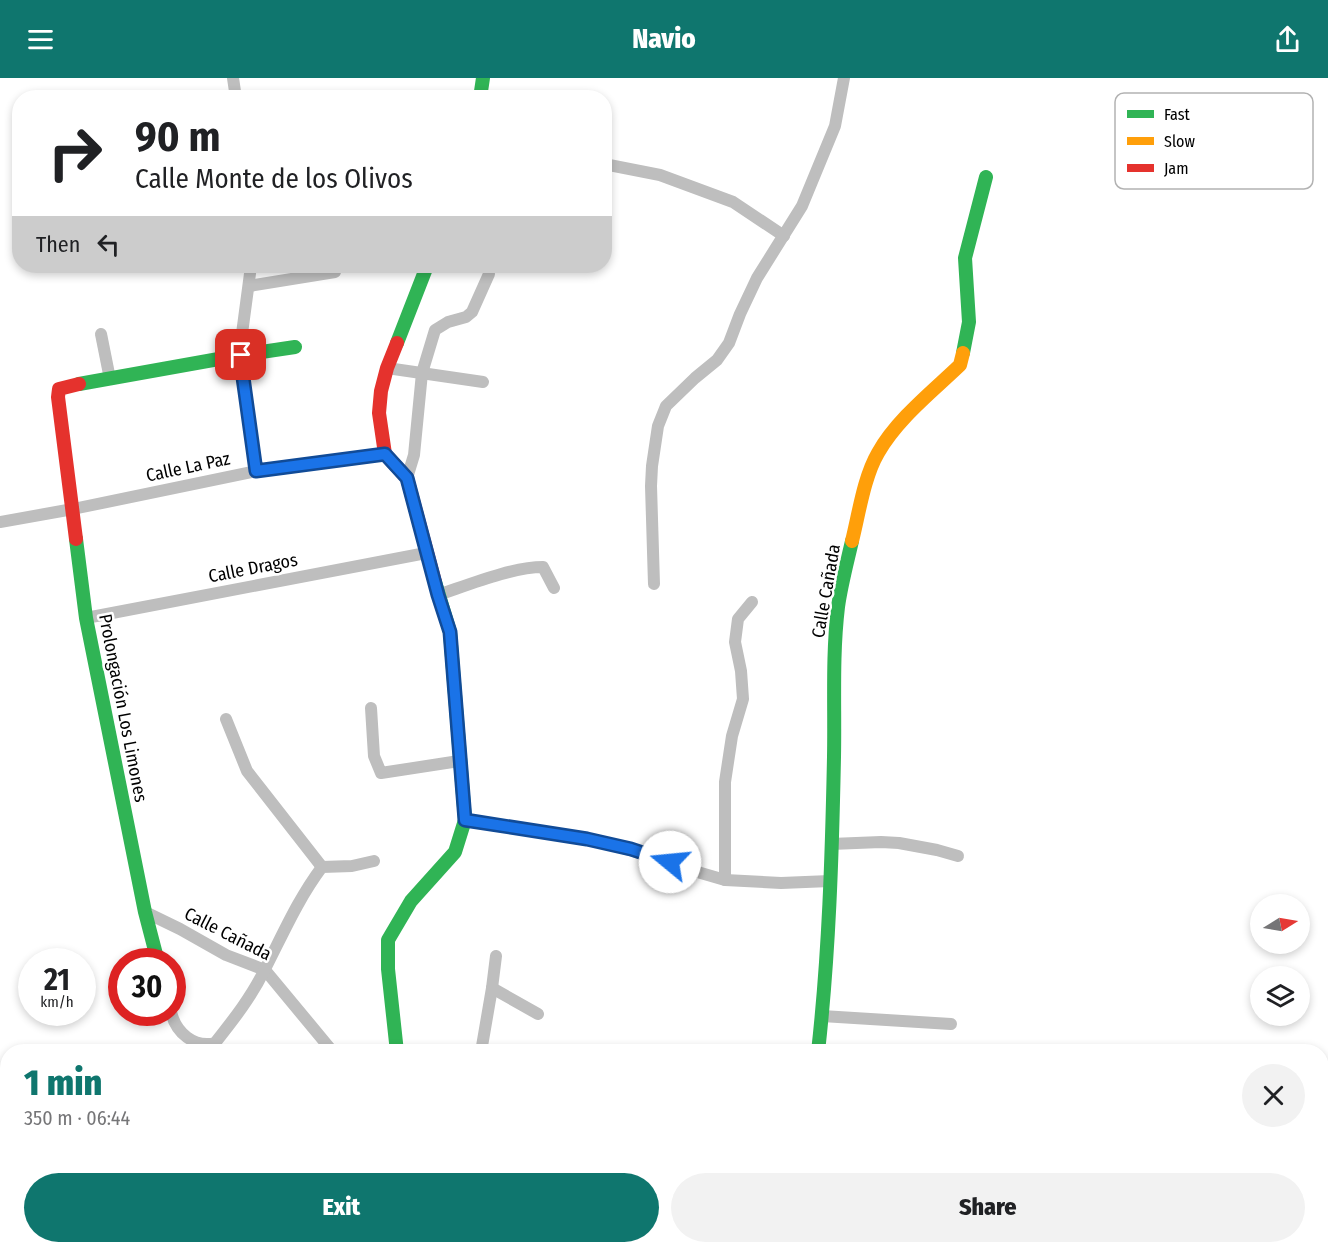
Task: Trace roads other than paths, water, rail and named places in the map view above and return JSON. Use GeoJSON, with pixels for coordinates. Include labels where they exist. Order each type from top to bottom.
{"type":"FeatureCollection","features":[{"type":"Feature","properties":{"kind":"street"},"geometry":{"type":"LineString","coordinates":[[654,584],[651,486],[658,426],[666,406],[717,360],[729,344],[757,278],[802,207],[835,126],[844,78]]}},
{"type":"Feature","properties":{"kind":"street"},"geometry":{"type":"LineString","coordinates":[[612,166],[660,175],[733,202],[784,236]]}},
{"type":"Feature","properties":{"kind":"street","name":"Calle Cañada"},"geometry":{"type":"LineString","coordinates":[[819,1044],[830,881],[834,758],[834,647],[838,605],[864,489],[878,453],[899,424],[960,365],[969,322],[964,258],[986,177]]}},
{"type":"Feature","properties":{"kind":"street"},"geometry":{"type":"LineString","coordinates":[[250,273],[241,341],[241,363],[256,471]]}},
{"type":"Feature","properties":{"kind":"street"},"geometry":{"type":"LineString","coordinates":[[249,286],[328,273]]}},
{"type":"Feature","properties":{"kind":"street"},"geometry":{"type":"LineString","coordinates":[[396,1044],[388,969],[388,940],[411,901],[455,852],[465,820],[450,632],[426,553],[407,478],[385,454],[379,413],[381,391],[387,368],[424,273]]}},
{"type":"Feature","properties":{"kind":"street"},"geometry":{"type":"LineString","coordinates":[[407,478],[414,455],[422,373],[435,330],[448,322],[466,317],[472,312],[489,274]]}},
{"type":"Feature","properties":{"kind":"street"},"geometry":{"type":"LineString","coordinates":[[101,334],[110,379],[295,347]]}},
{"type":"Feature","properties":{"kind":"street"},"geometry":{"type":"LineString","coordinates":[[387,368],[483,382]]}},
{"type":"Feature","properties":{"kind":"street","name":"Prolongación Los Limones"},"geometry":{"type":"LineString","coordinates":[[110,379],[64,387],[59,389],[58,397],[86,618],[145,912],[154,948]]}},
{"type":"Feature","properties":{"kind":"street","name":"Calle La Paz"},"geometry":{"type":"LineString","coordinates":[[0,522],[256,471],[385,454]]}},
{"type":"Feature","properties":{"kind":"street","name":"Calle Dragos"},"geometry":{"type":"LineString","coordinates":[[86,618],[426,553]]}},
{"type":"Feature","properties":{"kind":"street"},"geometry":{"type":"LineString","coordinates":[[438,595],[532,567],[543,567],[554,588]]}},
{"type":"Feature","properties":{"kind":"street"},"geometry":{"type":"LineString","coordinates":[[725,880],[725,782],[732,736],[743,699],[741,670],[735,642],[738,619],[752,602]]}},
{"type":"Feature","properties":{"kind":"street"},"geometry":{"type":"LineString","coordinates":[[371,708],[374,756],[381,773],[459,761]]}},
{"type":"Feature","properties":{"kind":"street"},"geometry":{"type":"LineString","coordinates":[[226,719],[247,771],[322,867]]}},
{"type":"Feature","properties":{"kind":"street"},"geometry":{"type":"LineString","coordinates":[[465,820],[606,843],[661,858],[725,880],[781,883],[830,881]]}},
{"type":"Feature","properties":{"kind":"street"},"geometry":{"type":"LineString","coordinates":[[831,844],[899,843],[958,856]]}},
{"type":"Feature","properties":{"kind":"street"},"geometry":{"type":"LineString","coordinates":[[322,867],[352,866],[374,861]]}},
{"type":"Feature","properties":{"kind":"street"},"geometry":{"type":"LineString","coordinates":[[210,1044],[215,1043],[244,1005],[265,970],[288,922],[322,867]]}},
{"type":"Feature","properties":{"kind":"street","name":"Calle Cañada"},"geometry":{"type":"LineString","coordinates":[[145,912],[226,955],[265,970],[326,1044]]}},
{"type":"Feature","properties":{"kind":"street"},"geometry":{"type":"LineString","coordinates":[[482,1044],[496,956]]}},
{"type":"Feature","properties":{"kind":"street"},"geometry":{"type":"LineString","coordinates":[[492,988],[538,1014]]}},
{"type":"Feature","properties":{"kind":"street"},"geometry":{"type":"LineString","coordinates":[[822,1016],[951,1024]]}},
{"type":"Feature","properties":{"kind":"street"},"geometry":{"type":"LineString","coordinates":[[176,1026],[182,1034],[201,1044]]}}]}
